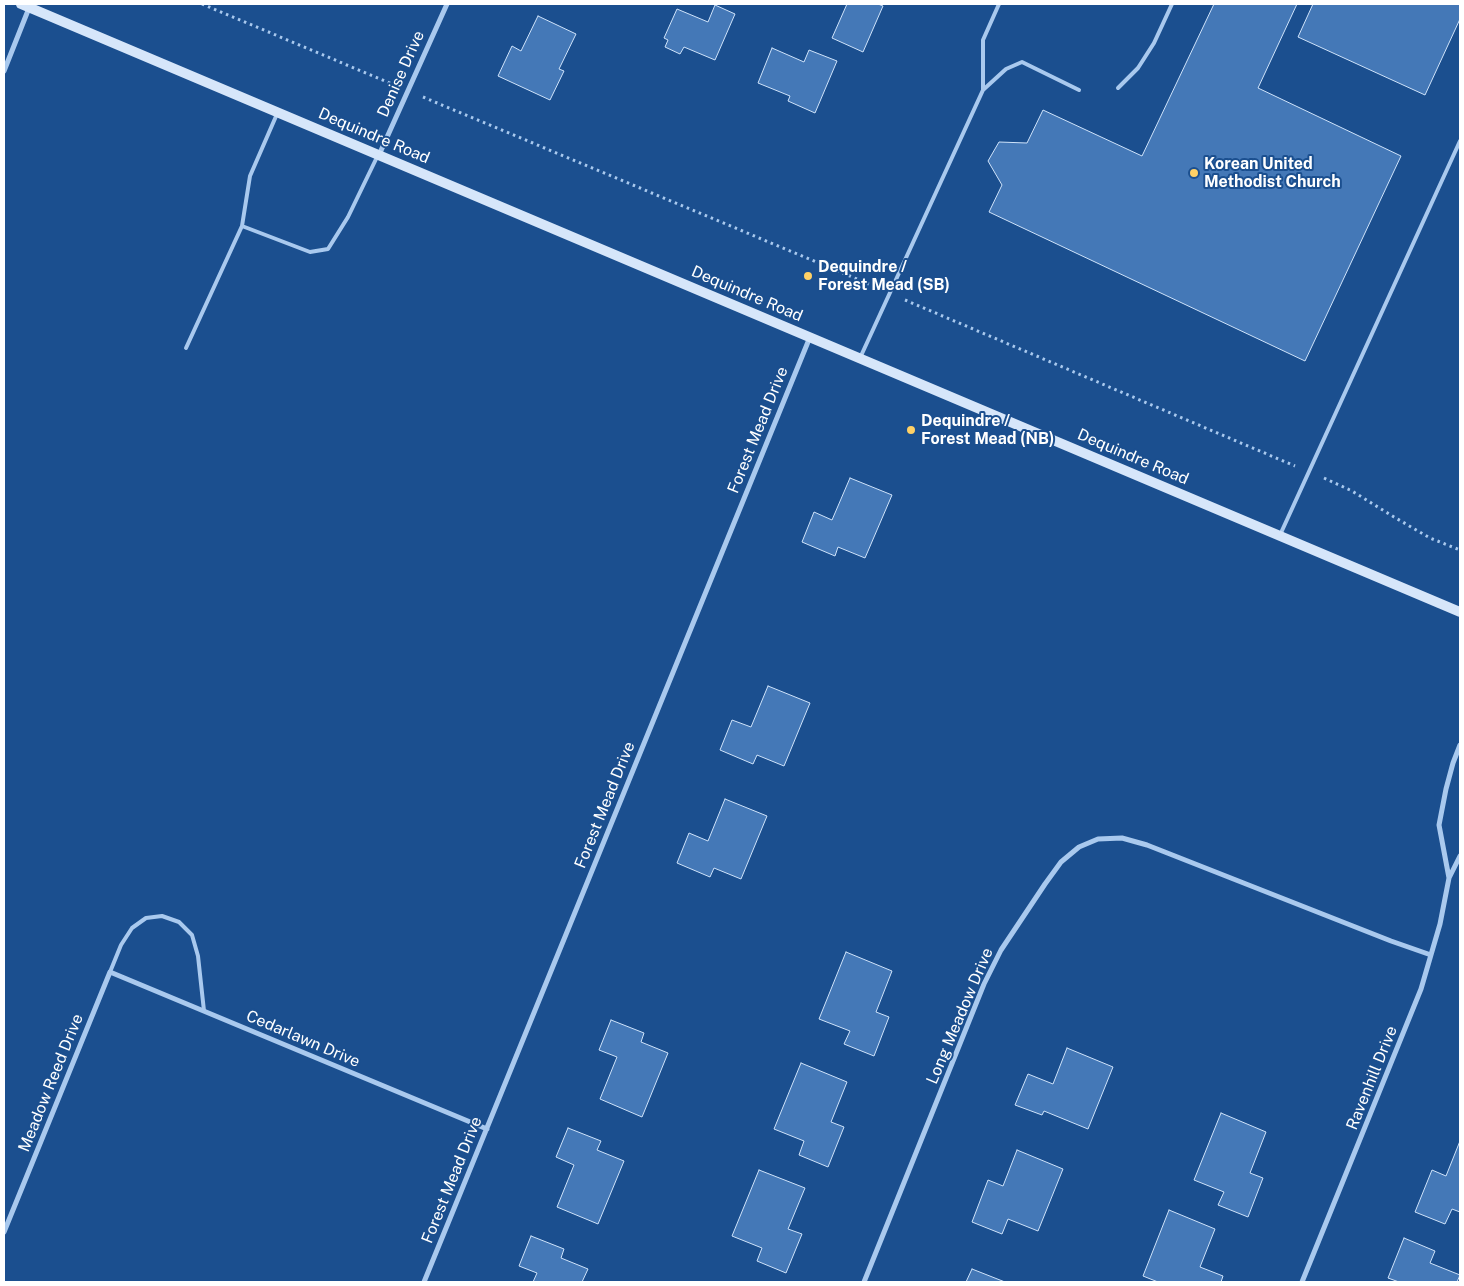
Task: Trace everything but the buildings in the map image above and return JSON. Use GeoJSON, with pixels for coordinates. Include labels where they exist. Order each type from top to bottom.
{"type":"FeatureCollection","features":[{"type":"Feature","properties":{"kind":"main road","name":"Dequindre Road"},"geometry":{"type":"LineString","coordinates":[[25,5],[1460,612]]}},
{"type":"Feature","properties":{"kind":"street","name":"Denise Drive"},"geometry":{"type":"LineString","coordinates":[[379,155],[447,4]]}},
{"type":"Feature","properties":{"kind":"street"},"geometry":{"type":"LineString","coordinates":[[4,71],[25,5]]}},
{"type":"Feature","properties":{"kind":"street","name":"Forest Mead Drive"},"geometry":{"type":"LineString","coordinates":[[424,1282],[810,337]]}},
{"type":"Feature","properties":{"kind":"street","name":"Ravenhill Drive"},"geometry":{"type":"LineString","coordinates":[[1449,878],[1439,825],[1446,789],[1460,745]]}},
{"type":"Feature","properties":{"kind":"street","name":"Long Meadow Drive"},"geometry":{"type":"LineString","coordinates":[[864,1282],[984,984],[1001,950],[1045,884],[1061,862],[1078,847],[1098,839],[1122,838],[1147,845],[1391,941],[1432,955]]}},
{"type":"Feature","properties":{"kind":"street","name":"Ravenhill Drive"},"geometry":{"type":"LineString","coordinates":[[1302,1282],[1421,989],[1440,924],[1449,878],[1460,856]]}},
{"type":"Feature","properties":{"kind":"street","name":"Cedarlawn Drive"},"geometry":{"type":"LineString","coordinates":[[110,972],[487,1129]]}},
{"type":"Feature","properties":{"kind":"street","name":"Meadow Reed Drive"},"geometry":{"type":"LineString","coordinates":[[4,1232],[110,972]]}},
{"type":"Feature","properties":{"kind":"lane"},"geometry":{"type":"LineString","coordinates":[[983,90],[983,40],[999,4]]}},
{"type":"Feature","properties":{"kind":"lane"},"geometry":{"type":"LineString","coordinates":[[1118,88],[1138,68],[1154,43],[1172,4]]}},
{"type":"Feature","properties":{"kind":"lane"},"geometry":{"type":"LineString","coordinates":[[860,358],[983,90],[1006,69],[1022,62],[1080,90]]}},
{"type":"Feature","properties":{"kind":"lane"},"geometry":{"type":"LineString","coordinates":[[186,348],[242,226],[250,176],[278,112]]}},
{"type":"Feature","properties":{"kind":"lane"},"geometry":{"type":"LineString","coordinates":[[1280,536],[1460,141]]}},
{"type":"Feature","properties":{"kind":"lane"},"geometry":{"type":"LineString","coordinates":[[242,226],[310,252],[328,249],[348,217],[379,155]]}},
{"type":"Feature","properties":{"kind":"lane"},"geometry":{"type":"LineString","coordinates":[[110,972],[121,945],[132,928],[146,918],[162,916],[179,922],[192,935],[198,956],[204,1012]]}},
{"type":"Feature","properties":{"kind":"path"},"geometry":{"type":"LineString","coordinates":[[202,4],[387,82]]}},
{"type":"Feature","properties":{"kind":"path"},"geometry":{"type":"LineString","coordinates":[[428,99],[873,286]]}},
{"type":"Feature","properties":{"kind":"path"},"geometry":{"type":"LineString","coordinates":[[905,300],[1292,464]]}},
{"type":"Feature","properties":{"kind":"path"},"geometry":{"type":"LineString","coordinates":[[1327,479],[1352,491],[1430,538],[1460,550]]}},
{"type":"Feature","properties":{"kind":"place","name":"Korean United Methodist Church"},"geometry":{"type":"Point","coordinates":[1194,173]}},
{"type":"Feature","properties":{"kind":"place","name":"Dequindre / Forest Mead (SB)"},"geometry":{"type":"Point","coordinates":[808,276]}},
{"type":"Feature","properties":{"kind":"place","name":"Dequindre / Forest Mead (NB)"},"geometry":{"type":"Point","coordinates":[911,430]}}]}
